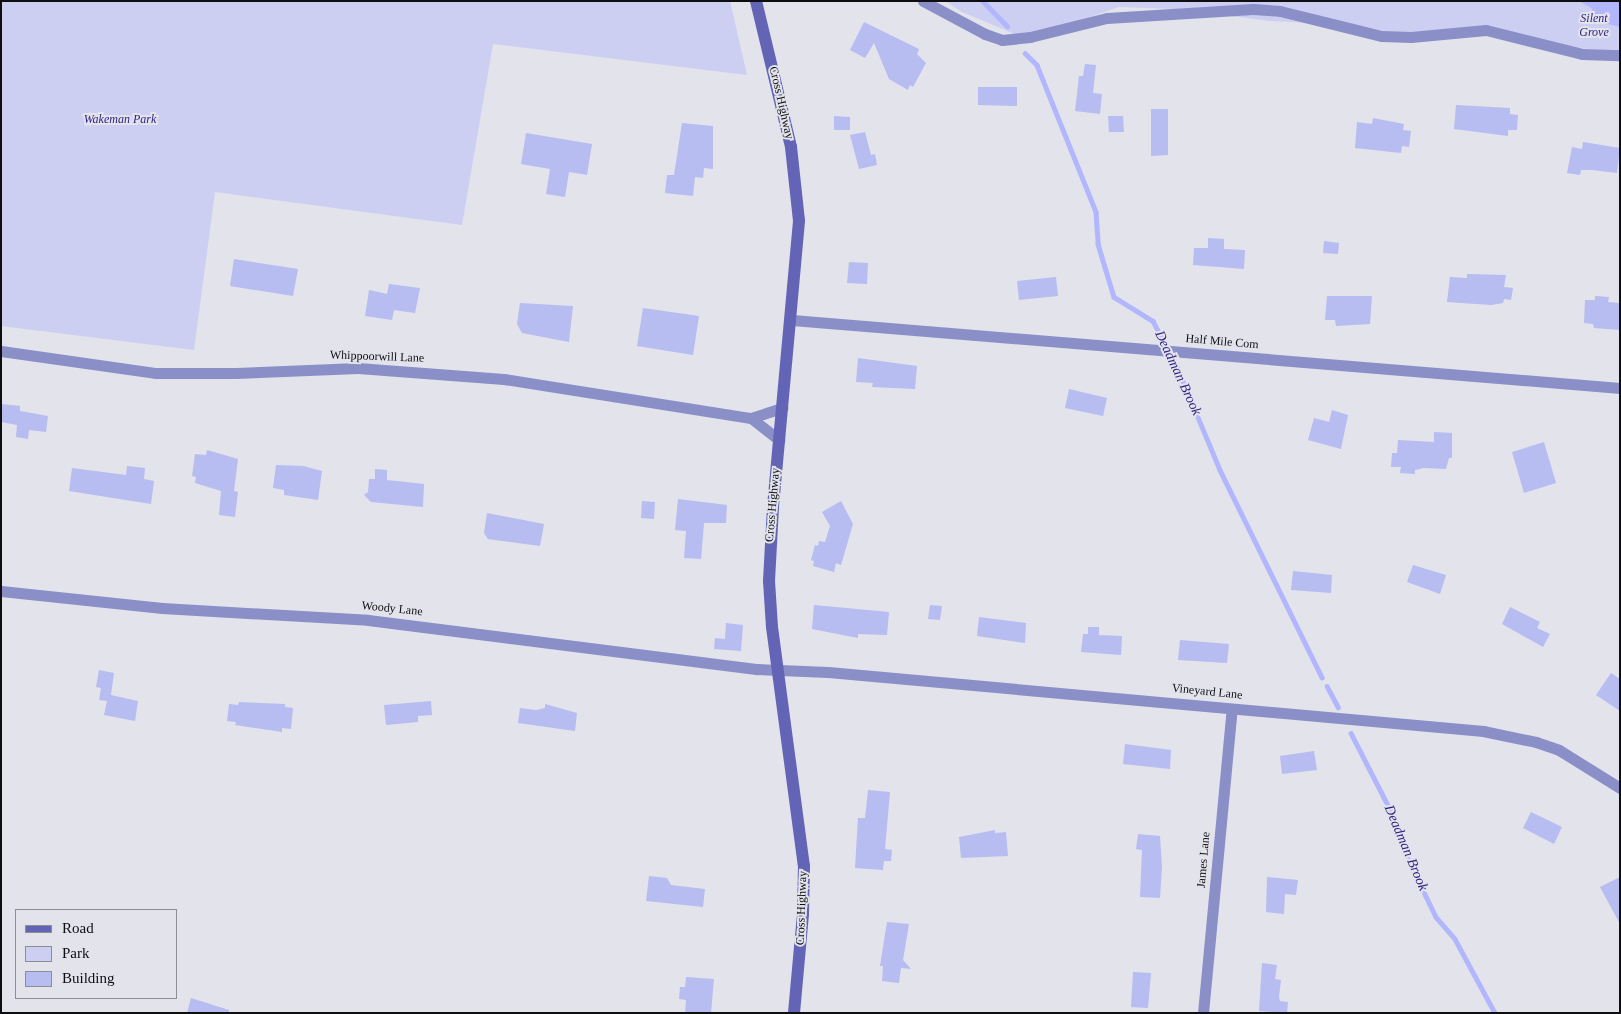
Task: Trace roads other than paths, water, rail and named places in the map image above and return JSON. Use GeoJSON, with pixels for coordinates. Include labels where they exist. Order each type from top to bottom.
{"type":"FeatureCollection","features":[{"type":"Feature","properties":{"kind":"street","name":"Cross Highway"},"geometry":{"type":"LineString","coordinates":[[756,1],[788,129],[796,176],[799,238],[779,440],[769,581],[778,669],[804,866],[803,914],[794,1013]]}},
{"type":"Feature","properties":{"kind":"street"},"geometry":{"type":"LineString","coordinates":[[923,1],[985,34],[1002,40],[1030,37],[1107,18],[1253,9],[1280,11],[1382,36],[1411,37],[1486,30],[1582,54],[1620,56]]}},
{"type":"Feature","properties":{"kind":"street","name":"Half Mile Com"},"geometry":{"type":"LineString","coordinates":[[792,320],[1620,388]]}},
{"type":"Feature","properties":{"kind":"street","name":"Whippoorwill Lane"},"geometry":{"type":"LineString","coordinates":[[1,351],[156,373],[236,373],[358,368],[422,371],[504,379],[751,418],[782,408]]}},
{"type":"Feature","properties":{"kind":"street","name":"Whippoorwill Lane"},"geometry":{"type":"LineString","coordinates":[[751,418],[779,440]]}},
{"type":"Feature","properties":{"kind":"street","name":"Woody Lane"},"geometry":{"type":"LineString","coordinates":[[1,591],[162,608],[368,620],[778,669]]}},
{"type":"Feature","properties":{"kind":"street","name":"Vineyard Lane"},"geometry":{"type":"LineString","coordinates":[[778,669],[1444,726],[1513,736],[1559,750],[1620,788]]}},
{"type":"Feature","properties":{"kind":"street","name":"James Lane"},"geometry":{"type":"LineString","coordinates":[[1203,1013],[1232,709]]}},
{"type":"Feature","properties":{"kind":"water"},"geometry":{"type":"Polygon","coordinates":[[[1579,1],[1620,1],[1620,27],[1600,22],[1591,8],[1579,1]]]}},
{"type":"Feature","properties":{"kind":"waterway","name":"Deadman Brook"},"geometry":{"type":"LineString","coordinates":[[983,1],[1007,26]]}},
{"type":"Feature","properties":{"kind":"waterway","name":"Deadman Brook"},"geometry":{"type":"LineString","coordinates":[[1025,53],[1037,65],[1096,212],[1098,244],[1114,297],[1153,321],[1177,367],[1220,470],[1322,677]]}},
{"type":"Feature","properties":{"kind":"waterway","name":"Deadman Brook"},"geometry":{"type":"LineString","coordinates":[[1327,686],[1338,707]]}},
{"type":"Feature","properties":{"kind":"waterway","name":"Deadman Brook"},"geometry":{"type":"LineString","coordinates":[[1351,733],[1393,815],[1404,851],[1436,917],[1455,939],[1495,1013]]}},
{"type":"Feature","properties":{"kind":"park label","name":"Silent Grove"},"geometry":{"type":"Point","coordinates":[1594,26]}},
{"type":"Feature","properties":{"kind":"park label","name":"Wakeman Park"},"geometry":{"type":"Point","coordinates":[120,120]}}]}
